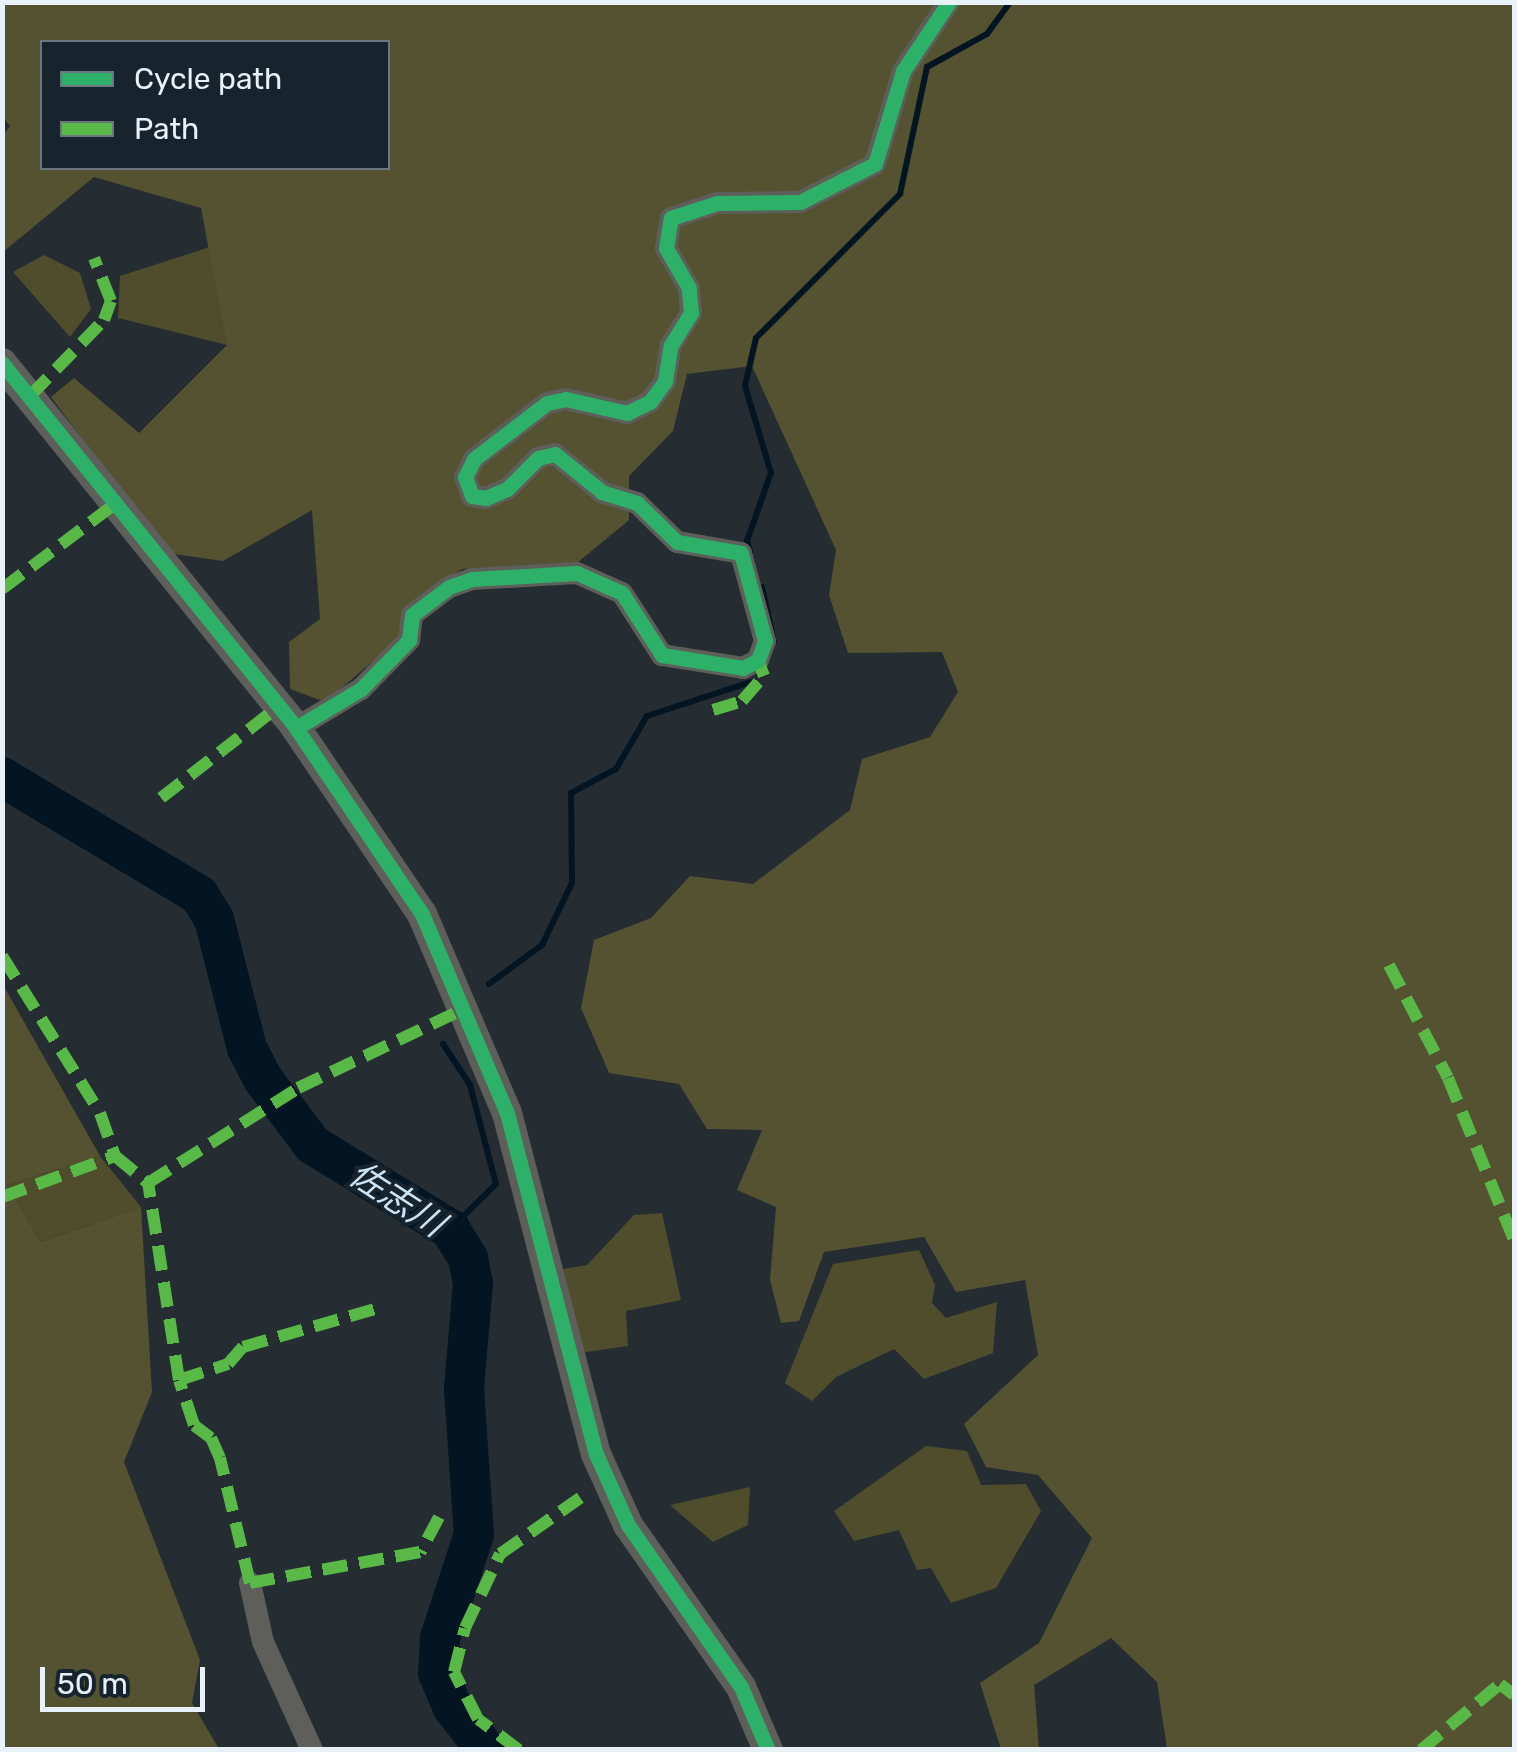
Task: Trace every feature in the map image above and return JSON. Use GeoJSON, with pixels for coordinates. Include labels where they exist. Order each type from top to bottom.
{"type":"FeatureCollection","features":[{"type":"Feature","properties":{"kind":"street"},"geometry":{"type":"LineString","coordinates":[[296,728],[361,689],[408,640],[412,615],[449,587],[472,579],[577,572],[622,593],[662,656],[743,668],[758,660],[764,642],[741,553],[677,542],[637,503],[602,492],[555,454],[538,458],[507,489],[486,498],[472,496],[465,476],[474,459],[547,403],[566,399],[627,413],[650,402],[665,381],[671,345],[691,313],[690,288],[666,248],[671,218],[717,202],[800,202],[875,164],[903,70],[949,2]]}},
{"type":"Feature","properties":{"kind":"street"},"geometry":{"type":"LineString","coordinates":[[2,363],[296,728],[422,914],[466,1008],[508,1113],[596,1454],[628,1525],[741,1687],[768,1750]]}},
{"type":"Feature","properties":{"kind":"street"},"geometry":{"type":"LineString","coordinates":[[250,1583],[262,1642],[312,1750]]}},
{"type":"Feature","properties":{"kind":"shaded area"},"geometry":{"type":"Polygon","coordinates":[[[3,3],[1514,3],[1514,1749],[1167,1749],[1157,1682],[1111,1638],[1034,1685],[1039,1749],[1001,1749],[980,1683],[1039,1643],[1092,1538],[1038,1475],[986,1467],[964,1424],[1038,1355],[1025,1280],[956,1292],[924,1237],[824,1252],[799,1321],[781,1323],[770,1280],[776,1207],[737,1190],[762,1130],[707,1129],[679,1084],[609,1073],[581,1008],[594,940],[651,918],[690,876],[753,884],[850,810],[862,759],[930,737],[958,692],[942,652],[848,653],[829,595],[836,550],[752,366],[687,374],[673,431],[629,476],[629,520],[577,563],[462,569],[405,608],[400,638],[325,702],[290,689],[289,642],[320,619],[312,510],[223,561],[167,553],[51,397],[74,378],[139,433],[227,345],[201,208],[94,177],[3,252],[3,135],[10,126],[3,117],[3,3]]]}},
{"type":"Feature","properties":{"kind":"shaded area"},"geometry":{"type":"Polygon","coordinates":[[[213,246],[227,345],[118,318],[120,276],[213,246]]]}},
{"type":"Feature","properties":{"kind":"shaded area"},"geometry":{"type":"Polygon","coordinates":[[[44,255],[80,273],[91,309],[70,337],[13,272],[44,255]]]}},
{"type":"Feature","properties":{"kind":"shaded area"},"geometry":{"type":"Polygon","coordinates":[[[2,983],[100,1156],[7,1185],[41,1242],[141,1207],[152,1392],[124,1462],[200,1660],[192,1703],[219,1749],[3,1749],[2,983]]]}},
{"type":"Feature","properties":{"kind":"shaded area"},"geometry":{"type":"Polygon","coordinates":[[[100,1156],[141,1207],[41,1242],[7,1185],[100,1156]]]}},
{"type":"Feature","properties":{"kind":"shaded area"},"geometry":{"type":"Polygon","coordinates":[[[662,1213],[681,1300],[626,1311],[628,1346],[579,1353],[558,1270],[587,1265],[634,1215],[662,1213]]]}},
{"type":"Feature","properties":{"kind":"shaded area"},"geometry":{"type":"Polygon","coordinates":[[[919,1250],[935,1285],[932,1303],[946,1318],[997,1302],[993,1353],[924,1379],[894,1349],[836,1377],[812,1401],[785,1383],[833,1264],[919,1250]]]}},
{"type":"Feature","properties":{"kind":"shaded area"},"geometry":{"type":"Polygon","coordinates":[[[926,1446],[967,1451],[981,1485],[1026,1484],[1041,1511],[996,1588],[951,1603],[931,1568],[917,1570],[899,1530],[854,1541],[834,1511],[926,1446]]]}},
{"type":"Feature","properties":{"kind":"shaded area"},"geometry":{"type":"Polygon","coordinates":[[[750,1487],[748,1525],[713,1542],[670,1505],[750,1487]]]}},
{"type":"Feature","properties":{"kind":"waterway"},"geometry":{"type":"LineString","coordinates":[[750,552],[747,541],[771,473],[745,386],[756,338],[900,194],[927,67],[987,34],[1010,2]]}},
{"type":"Feature","properties":{"kind":"waterway"},"geometry":{"type":"LineString","coordinates":[[762,587],[774,642]]}},
{"type":"Feature","properties":{"kind":"waterway"},"geometry":{"type":"LineString","coordinates":[[489,984],[542,945],[572,883],[571,793],[616,769],[647,716],[751,682]]}},
{"type":"Feature","properties":{"kind":"waterway","name":"佐志川"},"geometry":{"type":"LineString","coordinates":[[2,777],[199,895],[214,919],[247,1048],[263,1079],[313,1145],[450,1229],[468,1258],[473,1283],[464,1389],[474,1534],[440,1638],[438,1673],[453,1708],[486,1750]]}},
{"type":"Feature","properties":{"kind":"waterway"},"geometry":{"type":"LineString","coordinates":[[443,1044],[470,1085],[496,1184],[450,1229]]}},
{"type":"Feature","properties":{"kind":"marked path"},"geometry":{"type":"LineString","coordinates":[[30,396],[104,320],[111,301],[94,258]]}},
{"type":"Feature","properties":{"kind":"marked path"},"geometry":{"type":"LineString","coordinates":[[2,589],[116,503]]}},
{"type":"Feature","properties":{"kind":"marked path"},"geometry":{"type":"LineString","coordinates":[[713,710],[742,701],[764,676],[758,660]]}},
{"type":"Feature","properties":{"kind":"marked path"},"geometry":{"type":"LineString","coordinates":[[161,798],[279,706]]}},
{"type":"Feature","properties":{"kind":"marked path"},"geometry":{"type":"LineString","coordinates":[[2,956],[100,1113],[115,1156],[148,1183]]}},
{"type":"Feature","properties":{"kind":"marked path"},"geometry":{"type":"LineString","coordinates":[[1389,965],[1448,1078],[1514,1240]]}},
{"type":"Feature","properties":{"kind":"marked path"},"geometry":{"type":"LineString","coordinates":[[439,1517],[420,1552],[250,1583],[220,1458],[211,1438],[194,1425],[179,1380],[148,1183],[298,1088],[466,1008]]}},
{"type":"Feature","properties":{"kind":"marked path"},"geometry":{"type":"LineString","coordinates":[[2,1197],[115,1156]]}},
{"type":"Feature","properties":{"kind":"marked path"},"geometry":{"type":"LineString","coordinates":[[179,1380],[228,1364],[243,1347],[378,1308]]}},
{"type":"Feature","properties":{"kind":"marked path"},"geometry":{"type":"LineString","coordinates":[[519,1750],[478,1719],[454,1672],[465,1628],[500,1554],[580,1498]]}},
{"type":"Feature","properties":{"kind":"marked path"},"geometry":{"type":"LineString","coordinates":[[1421,1750],[1500,1684],[1514,1695]]}},
{"type":"Feature","properties":{"kind":"cycle path"},"geometry":{"type":"LineString","coordinates":[[296,728],[361,689],[409,640],[412,615],[449,587],[472,579],[577,573],[622,593],[662,655],[743,668],[758,660],[765,641],[741,553],[677,542],[637,503],[602,492],[555,454],[538,458],[507,489],[486,498],[472,496],[465,477],[474,459],[547,403],[566,399],[627,413],[650,402],[665,381],[671,345],[691,313],[689,288],[666,248],[671,218],[717,203],[800,202],[875,164],[903,71],[949,2]]}},
{"type":"Feature","properties":{"kind":"cycle path"},"geometry":{"type":"LineString","coordinates":[[2,363],[296,728],[422,914],[507,1113],[596,1454],[628,1525],[741,1687],[768,1750]]}}]}
